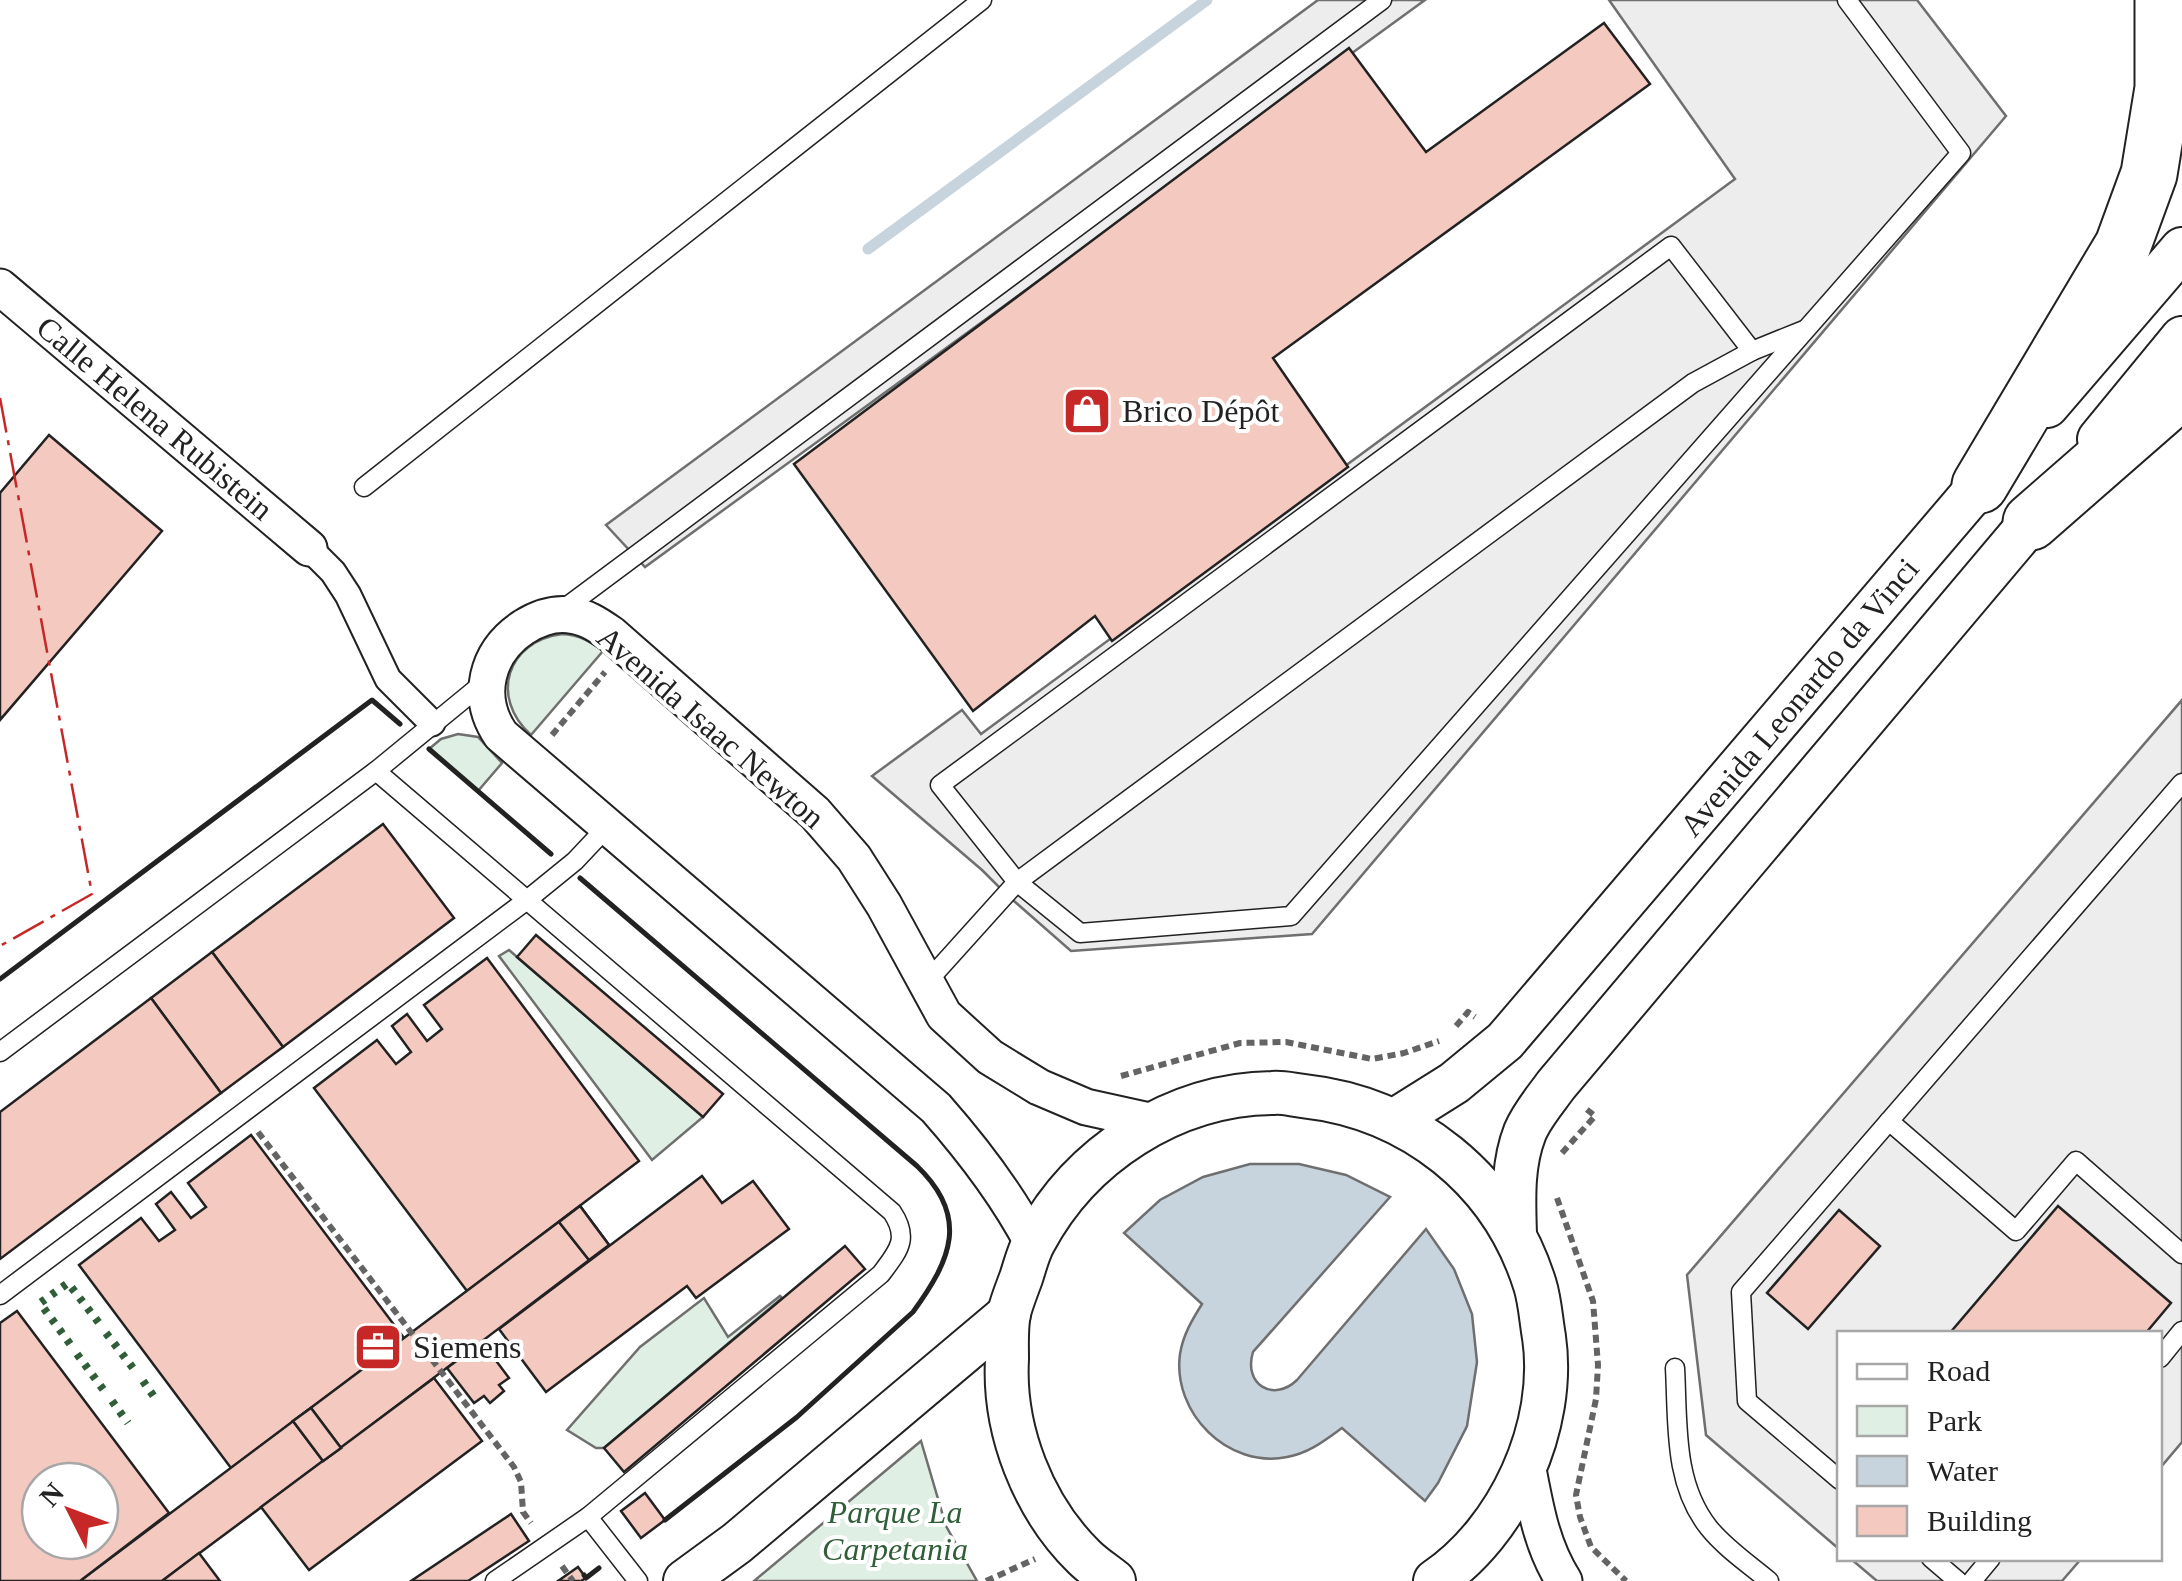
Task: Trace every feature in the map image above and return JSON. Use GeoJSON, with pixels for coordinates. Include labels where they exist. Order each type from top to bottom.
{"type":"FeatureCollection","features":[{"type":"Feature","properties":{"kind":"highway"},"geometry":{"type":"LineString","coordinates":[[1980,485],[2123,245],[2149,174],[2163,88],[2163,0]]}},
{"type":"Feature","properties":{"kind":"highway"},"geometry":{"type":"LineString","coordinates":[[2032,522],[2182,390]]}},
{"type":"Feature","properties":{"kind":"street","name":"Avenida Leonardo da Vinci"},"geometry":{"type":"LineString","coordinates":[[1395,1120],[1454,1083],[1505,1041],[2182,249]]}},
{"type":"Feature","properties":{"kind":"street","name":"Calle Helena Rubistein"},"geometry":{"type":"LineString","coordinates":[[0,287],[309,548]]}},
{"type":"Feature","properties":{"kind":"street","name":"Avenida Leonardo da Vinci"},"geometry":{"type":"LineString","coordinates":[[1515,1236],[1514,1176],[1520,1146],[1526,1128],[1556,1084],[2032,522],[2182,338]]}},
{"type":"Feature","properties":{"kind":"street"},"geometry":{"type":"LineString","coordinates":[[309,548],[348,595],[388,679],[432,723]]}},
{"type":"Feature","properties":{"kind":"street","name":"Avenida Isaac Newton"},"geometry":{"type":"LineString","coordinates":[[487,680],[501,648],[528,624],[556,614],[572,615],[599,626],[828,828],[854,858],[884,905],[944,1015],[990,1057],[1039,1087],[1086,1107],[1154,1122]]}},
{"type":"Feature","properties":{"kind":"street"},"geometry":{"type":"LineString","coordinates":[[487,680],[486,697],[493,723],[501,735],[936,1108],[976,1154],[1033,1244]]}},
{"type":"Feature","properties":{"kind":"street"},"geometry":{"type":"LineString","coordinates":[[1114,1581],[1084,1557],[1050,1516],[1019,1454],[1005,1386],[1009,1314],[1033,1244],[1063,1197],[1104,1154],[1154,1122],[1215,1100],[1273,1092],[1337,1100],[1395,1120],[1442,1149],[1482,1188],[1515,1236],[1536,1287],[1547,1358],[1542,1415],[1527,1464],[1496,1522],[1451,1570],[1435,1581]]}},
{"type":"Feature","properties":{"kind":"street"},"geometry":{"type":"LineString","coordinates":[[685,1581],[1009,1314]]}},
{"type":"Feature","properties":{"kind":"street"},"geometry":{"type":"LineString","coordinates":[[1527,1464],[1541,1533],[1552,1564],[1564,1581]]}},
{"type":"Feature","properties":{"kind":"lane"},"geometry":{"type":"LineString","coordinates":[[364,487],[982,0]]}},
{"type":"Feature","properties":{"kind":"lane"},"geometry":{"type":"LineString","coordinates":[[556,614],[1382,0]]}},
{"type":"Feature","properties":{"kind":"lane"},"geometry":{"type":"LineString","coordinates":[[1752,351],[1671,246],[940,785],[1017,882],[1080,933],[1292,916],[1961,153],[1847,0]]}},
{"type":"Feature","properties":{"kind":"lane"},"geometry":{"type":"LineString","coordinates":[[926,983],[1017,882],[1692,383],[1807,328]]}},
{"type":"Feature","properties":{"kind":"lane"},"geometry":{"type":"LineString","coordinates":[[0,1052],[376,771],[487,680]]}},
{"type":"Feature","properties":{"kind":"lane"},"geometry":{"type":"LineString","coordinates":[[376,771],[876,1197],[901,1226],[895,1254],[881,1274],[588,1516],[495,1581]]}},
{"type":"Feature","properties":{"kind":"lane"},"geometry":{"type":"LineString","coordinates":[[1837,1477],[1746,1401],[1741,1292],[2182,783]]}},
{"type":"Feature","properties":{"kind":"lane"},"geometry":{"type":"LineString","coordinates":[[0,1294],[527,900],[575,861],[607,826]]}},
{"type":"Feature","properties":{"kind":"lane"},"geometry":{"type":"LineString","coordinates":[[1889,1121],[2016,1231],[2076,1161],[2182,1254]]}},
{"type":"Feature","properties":{"kind":"lane"},"geometry":{"type":"LineString","coordinates":[[2162,1356],[2182,1331]]}},
{"type":"Feature","properties":{"kind":"lane"},"geometry":{"type":"LineString","coordinates":[[1675,1368],[1680,1466],[1692,1501],[1746,1574],[1769,1581]]}},
{"type":"Feature","properties":{"kind":"lane"},"geometry":{"type":"LineString","coordinates":[[588,1516],[638,1581]]}},
{"type":"Feature","properties":{"kind":"lane"},"geometry":{"type":"LineString","coordinates":[[1935,1561],[1958,1581]]}},
{"type":"Feature","properties":{"kind":"lane"},"geometry":{"type":"LineString","coordinates":[[1972,1581],[1989,1561]]}},
{"type":"Feature","properties":{"kind":"path"},"geometry":{"type":"LineString","coordinates":[[530,761],[626,646]]}},
{"type":"Feature","properties":{"kind":"path"},"geometry":{"type":"LineString","coordinates":[[1112,1078],[1240,1042],[1286,1042],[1372,1059],[1443,1039],[1468,1012],[1505,1041]]}},
{"type":"Feature","properties":{"kind":"path"},"geometry":{"type":"LineString","coordinates":[[1556,1084],[1595,1116],[1560,1155]]}},
{"type":"Feature","properties":{"kind":"path"},"geometry":{"type":"LineString","coordinates":[[258,1132],[514,1467],[521,1482],[523,1512],[573,1581]]}},
{"type":"Feature","properties":{"kind":"path"},"geometry":{"type":"LineString","coordinates":[[1555,1191],[1593,1301],[1598,1365],[1596,1399],[1576,1495],[1591,1547],[1626,1581]]}},
{"type":"Feature","properties":{"kind":"path"},"geometry":{"type":"LineString","coordinates":[[986,1581],[1072,1542]]}},
{"type":"Feature","properties":{"kind":"green space"},"geometry":{"type":"Polygon","coordinates":[[[562,634],[584,639],[603,651],[531,735],[510,704],[510,673],[528,647],[562,634]]]}},
{"type":"Feature","properties":{"kind":"green space"},"geometry":{"type":"Polygon","coordinates":[[[458,734],[478,737],[502,763],[478,791],[429,749],[441,739],[458,734]]]}},
{"type":"Feature","properties":{"kind":"green space"},"geometry":{"type":"Polygon","coordinates":[[[509,950],[703,1117],[652,1160],[499,956],[509,950]]]}},
{"type":"Feature","properties":{"kind":"green space"},"geometry":{"type":"Polygon","coordinates":[[[780,1296],[604,1448],[596,1448],[567,1430],[640,1347],[704,1298],[728,1337],[780,1296]]]}},
{"type":"Feature","properties":{"kind":"green space","name":"Parque La Carpetania"},"geometry":{"type":"Polygon","coordinates":[[[921,1441],[946,1526],[977,1581],[754,1581],[921,1441]]]}},
{"type":"Feature","properties":{"kind":"shaded area"},"geometry":{"type":"Polygon","coordinates":[[[1318,0],[1425,0],[645,567],[606,525],[1318,0]]]}},
{"type":"Feature","properties":{"kind":"shaded area"},"geometry":{"type":"Polygon","coordinates":[[[1609,0],[1917,0],[2006,116],[1312,934],[1071,951],[872,776],[962,710],[981,734],[1735,179],[1609,0]]]}},
{"type":"Feature","properties":{"kind":"shaded area"},"geometry":{"type":"Polygon","coordinates":[[[2182,700],[2182,1442],[2162,1466],[2162,1331],[1837,1331],[1837,1547],[1706,1435],[1687,1275],[2182,700]]]}},
{"type":"Feature","properties":{"kind":"shaded area"},"geometry":{"type":"Polygon","coordinates":[[[1853,1561],[2079,1561],[2062,1581],[1877,1581],[1853,1561]]]}},
{"type":"Feature","properties":{"kind":"water"},"geometry":{"type":"Polygon","coordinates":[[[1250,1164],[1299,1164],[1346,1175],[1390,1197],[1253,1352],[1252,1373],[1262,1387],[1279,1390],[1297,1380],[1426,1229],[1454,1269],[1472,1314],[1477,1362],[1467,1426],[1425,1501],[1342,1428],[1316,1446],[1287,1457],[1244,1454],[1208,1432],[1185,1397],[1180,1354],[1202,1304],[1124,1233],[1160,1200],[1203,1177],[1250,1164]]]}},
{"type":"Feature","properties":{"kind":"building","name":"Brico Dépôt"},"geometry":{"type":"Polygon","coordinates":[[[1604,23],[1650,84],[1273,358],[1348,467],[1112,641],[1095,616],[973,711],[794,464],[1349,48],[1426,152],[1604,23]]]}},
{"type":"Feature","properties":{"kind":"building"},"geometry":{"type":"Polygon","coordinates":[[[49,435],[162,531],[0,720],[0,493],[49,435]]]}},
{"type":"Feature","properties":{"kind":"building"},"geometry":{"type":"Polygon","coordinates":[[[383,824],[454,918],[283,1047],[212,952],[383,824]]]}},
{"type":"Feature","properties":{"kind":"building"},"geometry":{"type":"Polygon","coordinates":[[[536,935],[723,1094],[703,1117],[517,957],[536,935]]]}},
{"type":"Feature","properties":{"kind":"building"},"geometry":{"type":"Polygon","coordinates":[[[212,952],[283,1047],[221,1093],[151,998],[212,952]]]}},
{"type":"Feature","properties":{"kind":"building"},"geometry":{"type":"Polygon","coordinates":[[[487,958],[639,1161],[467,1291],[314,1088],[377,1040],[396,1064],[411,1052],[392,1026],[407,1014],[427,1041],[442,1029],[424,1005],[487,958]]]}},
{"type":"Feature","properties":{"kind":"building"},"geometry":{"type":"Polygon","coordinates":[[[151,998],[221,1093],[0,1259],[0,1112],[151,998]]]}},
{"type":"Feature","properties":{"kind":"building"},"geometry":{"type":"Polygon","coordinates":[[[251,1135],[404,1338],[231,1468],[79,1265],[141,1218],[159,1241],[175,1230],[156,1204],[171,1192],[191,1218],[206,1207],[188,1183],[251,1135]]]}},
{"type":"Feature","properties":{"kind":"building"},"geometry":{"type":"Polygon","coordinates":[[[702,1176],[722,1203],[753,1181],[789,1229],[696,1298],[687,1286],[546,1392],[499,1329],[702,1176]]]}},
{"type":"Feature","properties":{"kind":"building"},"geometry":{"type":"Polygon","coordinates":[[[580,1206],[609,1245],[162,1581],[80,1581],[107,1561],[120,1561],[120,1551],[580,1206]]]}},
{"type":"Feature","properties":{"kind":"building"},"geometry":{"type":"Polygon","coordinates":[[[580,1206],[609,1245],[589,1260],[559,1222],[580,1206]]]}},
{"type":"Feature","properties":{"kind":"building"},"geometry":{"type":"Polygon","coordinates":[[[580,1206],[609,1245],[589,1260],[559,1222],[580,1206]]]}},
{"type":"Feature","properties":{"kind":"building"},"geometry":{"type":"Polygon","coordinates":[[[2058,1206],[2171,1303],[2148,1331],[1952,1331],[2058,1206]]]}},
{"type":"Feature","properties":{"kind":"building"},"geometry":{"type":"Polygon","coordinates":[[[1839,1210],[1880,1246],[1808,1329],[1767,1293],[1839,1210]]]}},
{"type":"Feature","properties":{"kind":"building"},"geometry":{"type":"Polygon","coordinates":[[[845,1246],[865,1269],[624,1472],[604,1448],[845,1246]]]}},
{"type":"Feature","properties":{"kind":"building"},"geometry":{"type":"Polygon","coordinates":[[[17,1311],[169,1513],[120,1550],[120,1461],[20,1461],[20,1561],[106,1561],[80,1581],[0,1581],[0,1323],[17,1311]]]}},
{"type":"Feature","properties":{"kind":"building"},"geometry":{"type":"Polygon","coordinates":[[[482,1342],[509,1378],[499,1385],[504,1391],[490,1403],[484,1396],[474,1403],[447,1368],[482,1342]]]}},
{"type":"Feature","properties":{"kind":"building"},"geometry":{"type":"Polygon","coordinates":[[[434,1378],[482,1441],[309,1570],[261,1507],[434,1378]]]}},
{"type":"Feature","properties":{"kind":"building"},"geometry":{"type":"Polygon","coordinates":[[[311,1408],[341,1448],[323,1461],[293,1421],[311,1408]]]}},
{"type":"Feature","properties":{"kind":"building"},"geometry":{"type":"Polygon","coordinates":[[[311,1408],[341,1448],[323,1461],[293,1421],[311,1408]]]}},
{"type":"Feature","properties":{"kind":"building"},"geometry":{"type":"Polygon","coordinates":[[[645,1493],[665,1520],[641,1538],[621,1511],[645,1493]]]}},
{"type":"Feature","properties":{"kind":"building"},"geometry":{"type":"Polygon","coordinates":[[[511,1514],[529,1541],[468,1581],[411,1581],[511,1514]]]}},
{"type":"Feature","properties":{"kind":"building"},"geometry":{"type":"Polygon","coordinates":[[[199,1553],[220,1581],[162,1581],[199,1553]]]}},
{"type":"Feature","properties":{"kind":"building"},"geometry":{"type":"Polygon","coordinates":[[[578,1567],[586,1578],[558,1581],[578,1567]]]}},
{"type":"Feature","properties":{"kind":"waterway"},"geometry":{"type":"LineString","coordinates":[[868,249],[1207,0]]}},
{"type":"Feature","properties":{"kind":"hedge"},"geometry":{"type":"LineString","coordinates":[[70,1344],[40,1303],[68,1283],[99,1323]]}},
{"type":"Feature","properties":{"kind":"hedge"},"geometry":{"type":"LineString","coordinates":[[106,1333],[136,1372]]}},
{"type":"Feature","properties":{"kind":"hedge"},"geometry":{"type":"LineString","coordinates":[[77,1354],[105,1392]]}},
{"type":"Feature","properties":{"kind":"hedge"},"geometry":{"type":"LineString","coordinates":[[143,1381],[157,1401]]}},
{"type":"Feature","properties":{"kind":"hedge"},"geometry":{"type":"LineString","coordinates":[[112,1401],[128,1423]]}},
{"type":"Feature","properties":{"kind":"fence"},"geometry":{"type":"LineString","coordinates":[[0,979],[372,700],[400,724]]}},
{"type":"Feature","properties":{"kind":"fence"},"geometry":{"type":"LineString","coordinates":[[429,749],[551,854]]}},
{"type":"Feature","properties":{"kind":"fence"},"geometry":{"type":"LineString","coordinates":[[580,878],[917,1166],[934,1185],[949,1221],[945,1256],[913,1312],[797,1417],[665,1520]]}},
{"type":"Feature","properties":{"kind":"fence"},"geometry":{"type":"LineString","coordinates":[[586,1578],[599,1568]]}},
{"type":"Feature","properties":{"kind":"wall"},"geometry":{"type":"LineString","coordinates":[[0,979],[372,700],[400,724]]}},
{"type":"Feature","properties":{"kind":"wall"},"geometry":{"type":"LineString","coordinates":[[429,749],[551,854]]}},
{"type":"Feature","properties":{"kind":"wall"},"geometry":{"type":"LineString","coordinates":[[580,878],[917,1166],[934,1185],[949,1221],[945,1256],[913,1312],[797,1417],[665,1520]]}},
{"type":"Feature","properties":{"kind":"wall"},"geometry":{"type":"LineString","coordinates":[[584,1575],[586,1578],[599,1568]]}},
{"type":"Feature","properties":{"kind":"power"},"geometry":{"type":"LineString","coordinates":[[0,398],[92,894],[0,946]]}},
{"type":"Feature","properties":{"kind":"place","name":"Brico Dépôt"},"geometry":{"type":"Point","coordinates":[1087,411]}},
{"type":"Feature","properties":{"kind":"place","name":"Siemens"},"geometry":{"type":"Point","coordinates":[378,1347]}}]}
